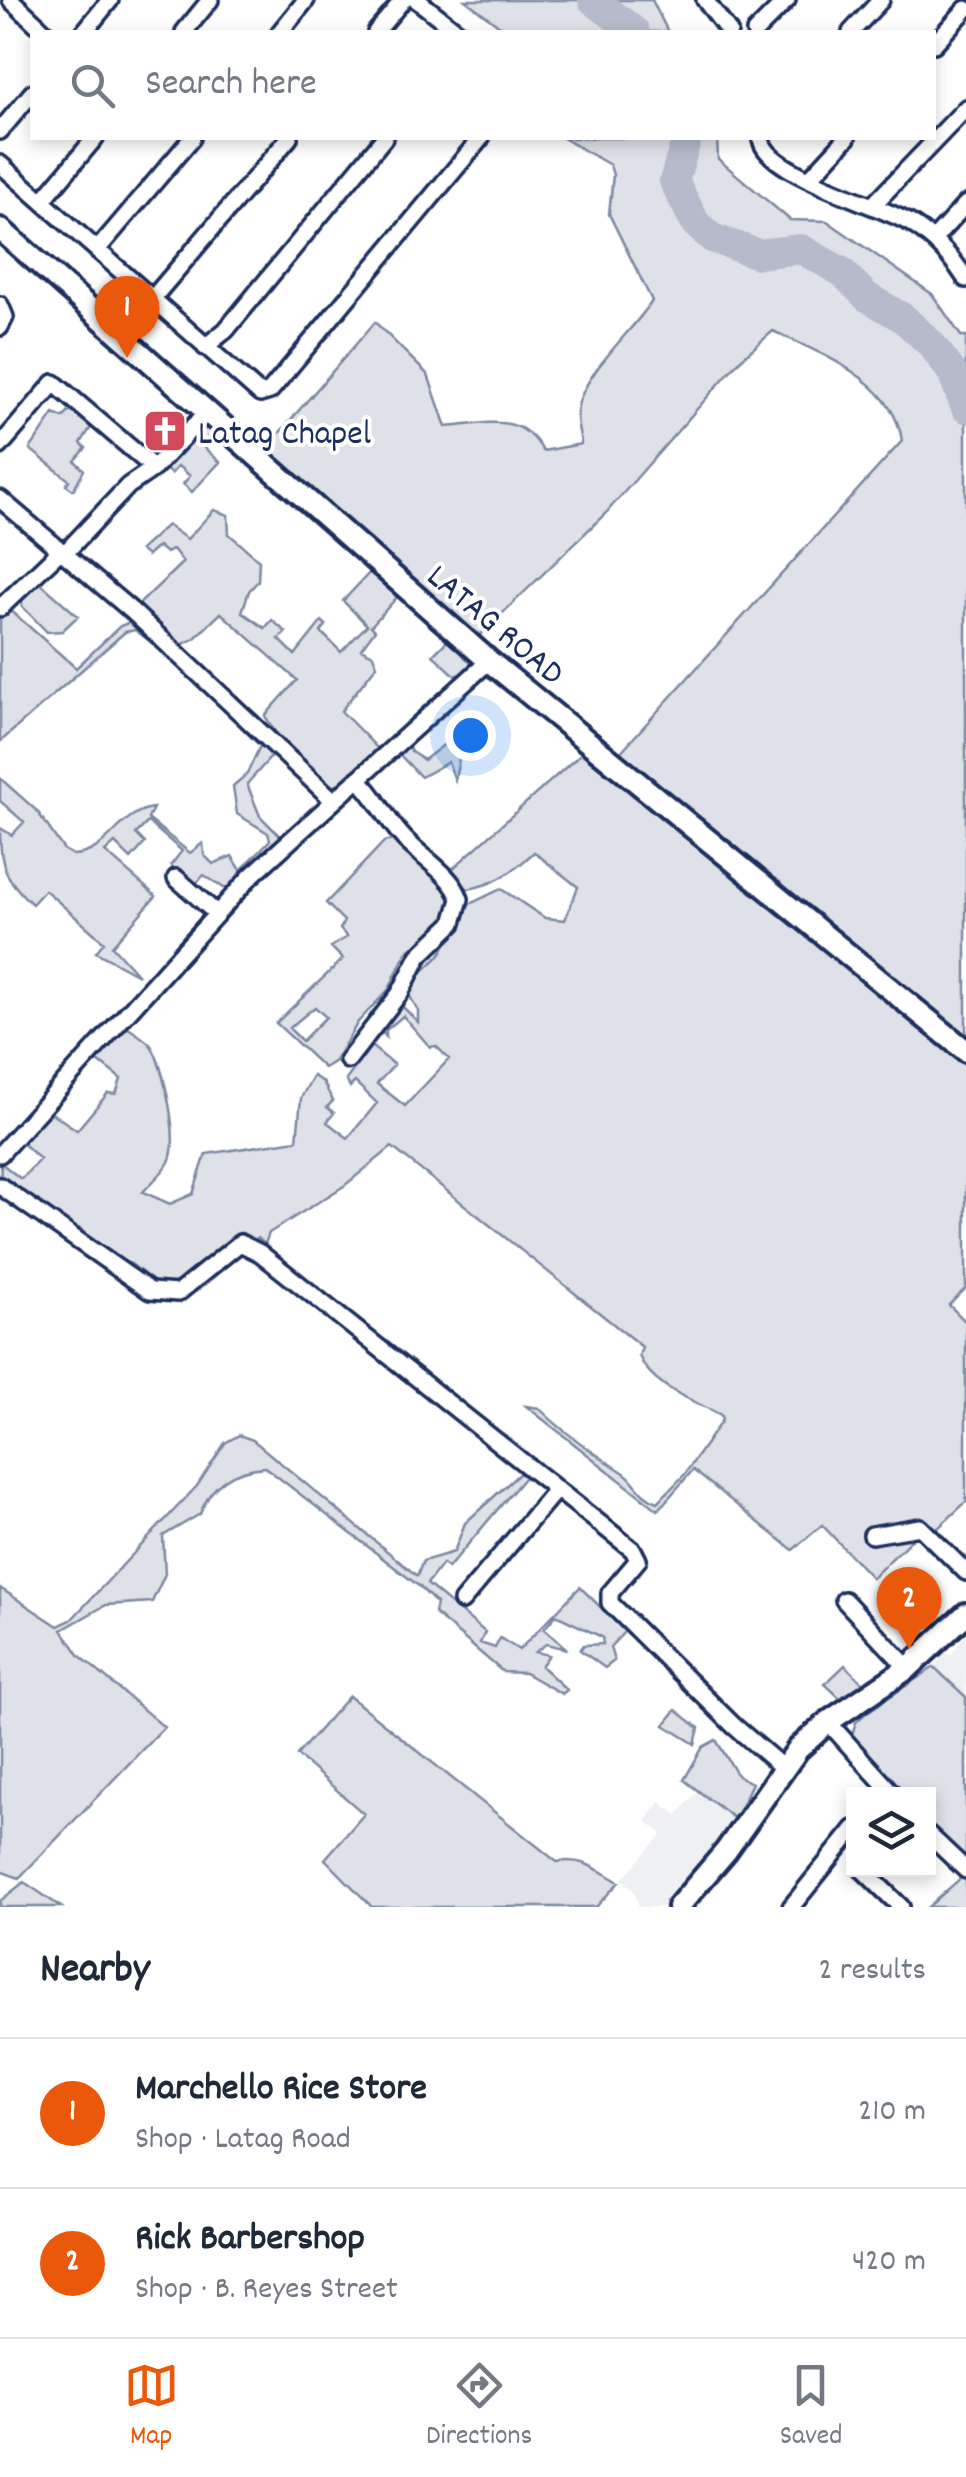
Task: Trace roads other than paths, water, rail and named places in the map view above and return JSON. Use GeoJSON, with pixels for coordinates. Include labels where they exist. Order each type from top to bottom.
{"type":"FeatureCollection","features":[{"type":"Feature","properties":{"kind":"street"},"geometry":{"type":"LineString","coordinates":[[11,0],[43,30]]}},
{"type":"Feature","properties":{"kind":"street"},"geometry":{"type":"LineString","coordinates":[[86,30],[110,0]]}},
{"type":"Feature","properties":{"kind":"street"},"geometry":{"type":"LineString","coordinates":[[186,30],[210,0]]}},
{"type":"Feature","properties":{"kind":"street"},"geometry":{"type":"LineString","coordinates":[[282,30],[306,0]]}},
{"type":"Feature","properties":{"kind":"street"},"geometry":{"type":"LineString","coordinates":[[378,30],[403,0]]}},
{"type":"Feature","properties":{"kind":"street"},"geometry":{"type":"LineString","coordinates":[[417,0],[455,30]]}},
{"type":"Feature","properties":{"kind":"street"},"geometry":{"type":"LineString","coordinates":[[705,0],[728,30]]}},
{"type":"Feature","properties":{"kind":"street"},"geometry":{"type":"LineString","coordinates":[[757,30],[787,0]]}},
{"type":"Feature","properties":{"kind":"street"},"geometry":{"type":"LineString","coordinates":[[853,30],[881,0]]}},
{"type":"Feature","properties":{"kind":"street"},"geometry":{"type":"LineString","coordinates":[[936,42],[966,9]]}},
{"type":"Feature","properties":{"kind":"street"},"geometry":{"type":"LineString","coordinates":[[0,132],[30,95]]}},
{"type":"Feature","properties":{"kind":"street"},"geometry":{"type":"LineString","coordinates":[[936,139],[966,108]]}},
{"type":"Feature","properties":{"kind":"street"},"geometry":{"type":"LineString","coordinates":[[42,200],[93,140]]}},
{"type":"Feature","properties":{"kind":"street"},"geometry":{"type":"LineString","coordinates":[[97,250],[190,140]]}},
{"type":"Feature","properties":{"kind":"street"},"geometry":{"type":"LineString","coordinates":[[152,300],[287,140]]}},
{"type":"Feature","properties":{"kind":"street"},"geometry":{"type":"LineString","coordinates":[[205,347],[226,330],[382,140]]}},
{"type":"Feature","properties":{"kind":"street"},"geometry":{"type":"LineString","coordinates":[[0,164],[255,392],[270,391],[480,140]]}},
{"type":"Feature","properties":{"kind":"street"},"geometry":{"type":"LineString","coordinates":[[762,140],[768,154],[933,240],[966,279]]}},
{"type":"Feature","properties":{"kind":"street"},"geometry":{"type":"LineString","coordinates":[[810,178],[845,140]]}},
{"type":"Feature","properties":{"kind":"street"},"geometry":{"type":"LineString","coordinates":[[872,206],[935,140]]}},
{"type":"Feature","properties":{"kind":"street"},"geometry":{"type":"LineString","coordinates":[[933,240],[966,204]]}},
{"type":"Feature","properties":{"kind":"street","name":"LATAG ROAD"},"geometry":{"type":"LineString","coordinates":[[0,229],[489,660],[966,1051]]}},
{"type":"Feature","properties":{"kind":"street"},"geometry":{"type":"LineString","coordinates":[[0,305],[5,317],[0,328]]}},
{"type":"Feature","properties":{"kind":"street"},"geometry":{"type":"LineString","coordinates":[[0,446],[54,382],[154,468]]}},
{"type":"Feature","properties":{"kind":"street"},"geometry":{"type":"LineString","coordinates":[[0,608],[128,486],[154,468],[207,412]]}},
{"type":"Feature","properties":{"kind":"street"},"geometry":{"type":"LineString","coordinates":[[0,498],[334,800]]}},
{"type":"Feature","properties":{"kind":"street"},"geometry":{"type":"LineString","coordinates":[[0,1154],[216,913],[489,660]]}},
{"type":"Feature","properties":{"kind":"street"},"geometry":{"type":"LineString","coordinates":[[348,1060],[400,993],[419,956],[453,923],[460,899],[451,883],[398,833],[384,806],[358,779]]}},
{"type":"Feature","properties":{"kind":"street"},"geometry":{"type":"LineString","coordinates":[[176,878],[216,913]]}},
{"type":"Feature","properties":{"kind":"street"},"geometry":{"type":"LineString","coordinates":[[0,1186],[150,1292],[178,1293],[240,1243],[246,1243],[637,1555],[636,1565],[610,1593],[613,1606],[782,1766]]}},
{"type":"Feature","properties":{"kind":"street"},"geometry":{"type":"LineString","coordinates":[[462,1601],[555,1491]]}},
{"type":"Feature","properties":{"kind":"street"},"geometry":{"type":"LineString","coordinates":[[872,1535],[920,1527],[966,1572]]}},
{"type":"Feature","properties":{"kind":"street"},"geometry":{"type":"LineString","coordinates":[[844,1600],[908,1668]]}},
{"type":"Feature","properties":{"kind":"street"},"geometry":{"type":"LineString","coordinates":[[678,1907],[726,1852],[782,1766],[828,1722],[908,1668],[966,1614]]}},
{"type":"Feature","properties":{"kind":"street"},"geometry":{"type":"LineString","coordinates":[[828,1722],[887,1787]]}},
{"type":"Feature","properties":{"kind":"street"},"geometry":{"type":"LineString","coordinates":[[791,1907],[846,1839]]}},
{"type":"Feature","properties":{"kind":"street"},"geometry":{"type":"LineString","coordinates":[[936,1842],[966,1870]]}},
{"type":"Feature","properties":{"kind":"street"},"geometry":{"type":"LineString","coordinates":[[839,1847],[846,1854]]}},
{"type":"Feature","properties":{"kind":"street"},"geometry":{"type":"LineString","coordinates":[[870,1877],[900,1907]]}},
{"type":"Feature","properties":{"kind":"waterway"},"geometry":{"type":"LineString","coordinates":[[593,0],[632,30]]}},
{"type":"Feature","properties":{"kind":"waterway"},"geometry":{"type":"LineString","coordinates":[[686,140],[674,181],[696,224],[712,238],[758,254],[801,249],[842,272],[867,297],[903,318],[931,344],[952,372],[966,408]]}},
{"type":"Feature","properties":{"kind":"place","name":"Marchello Rice Store"},"geometry":{"type":"Point","coordinates":[127,358]}},
{"type":"Feature","properties":{"kind":"place","name":"Latag Chapel"},"geometry":{"type":"Point","coordinates":[165,431]}},
{"type":"Feature","properties":{"kind":"place","name":"Rick Barbershop"},"geometry":{"type":"Point","coordinates":[909,1649]}}]}
